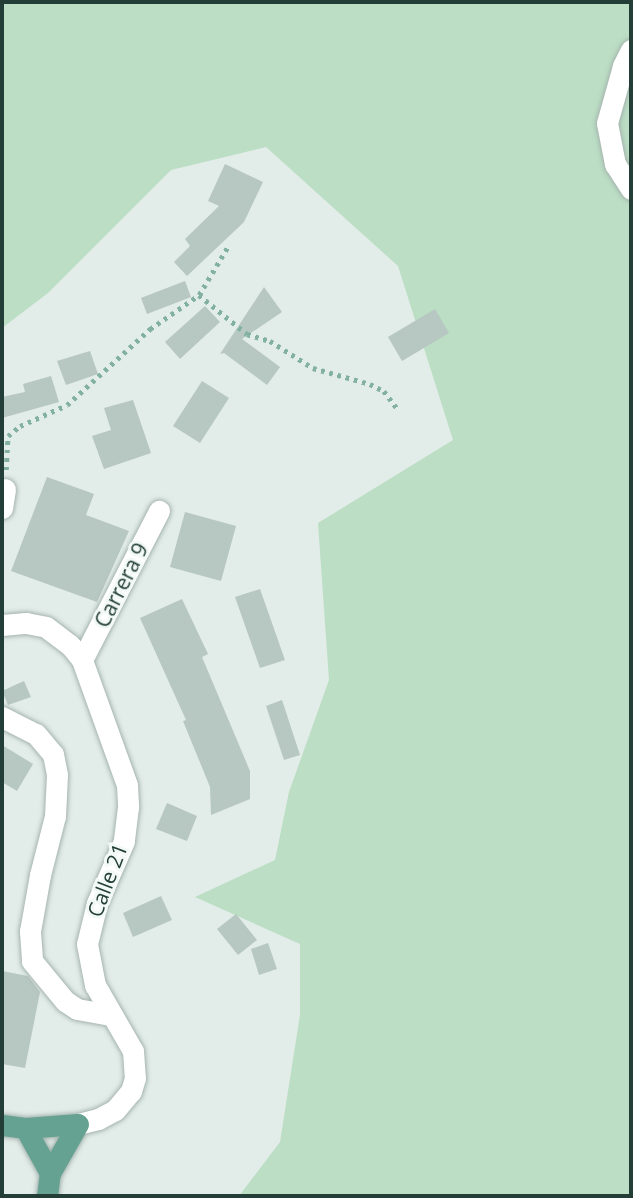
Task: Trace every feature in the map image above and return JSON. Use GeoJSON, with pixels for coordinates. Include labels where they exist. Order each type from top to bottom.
{"type":"FeatureCollection","features":[{"type":"Feature","properties":{"kind":"main road","name":"Calle 21"},"geometry":{"type":"LineString","coordinates":[[2,1125],[25,1128],[78,1124]]}},
{"type":"Feature","properties":{"kind":"main road"},"geometry":{"type":"LineString","coordinates":[[47,1196],[50,1173],[78,1124]]}},
{"type":"Feature","properties":{"kind":"main road"},"geometry":{"type":"LineString","coordinates":[[25,1128],[50,1173]]}},
{"type":"Feature","properties":{"kind":"street"},"geometry":{"type":"LineString","coordinates":[[631,50],[623,66],[607,124],[615,164],[631,189]]}},
{"type":"Feature","properties":{"kind":"street","name":"Carrera 9"},"geometry":{"type":"LineString","coordinates":[[82,660],[159,511]]}},
{"type":"Feature","properties":{"kind":"street","name":"Calle 21"},"geometry":{"type":"LineString","coordinates":[[2,625],[26,623],[46,627],[71,645],[82,660],[122,767],[128,807],[124,841],[97,903],[87,944],[95,985],[132,1051],[135,1078],[131,1091],[115,1110],[98,1119],[78,1124]]}},
{"type":"Feature","properties":{"kind":"street"},"geometry":{"type":"LineString","coordinates":[[2,717],[36,734],[53,754],[57,775],[55,816],[40,874],[30,931],[32,961],[49,986],[71,1005],[77,1009],[111,1015]]}},
{"type":"Feature","properties":{"kind":"path"},"geometry":{"type":"LineString","coordinates":[[3,498],[8,436],[20,426],[67,405],[150,329],[199,295],[227,248]]}},
{"type":"Feature","properties":{"kind":"path"},"geometry":{"type":"LineString","coordinates":[[199,295],[247,334],[270,341],[313,368],[370,384],[384,391],[398,411]]}},
{"type":"Feature","properties":{"kind":"green space"},"geometry":{"type":"Polygon","coordinates":[[[2,2],[631,2],[631,1196],[239,1196],[280,1142],[300,1015],[300,944],[195,897],[275,860],[289,792],[329,680],[318,523],[453,440],[398,266],[266,147],[171,170],[48,293],[2,328],[2,2]]]}},
{"type":"Feature","properties":{"kind":"building"},"geometry":{"type":"Polygon","coordinates":[[[225,164],[263,182],[244,222],[187,276],[174,262],[190,246],[185,239],[219,206],[208,201],[225,164]]]}},
{"type":"Feature","properties":{"kind":"building"},"geometry":{"type":"Polygon","coordinates":[[[185,281],[191,297],[147,314],[141,298],[185,281]]]}},
{"type":"Feature","properties":{"kind":"building"},"geometry":{"type":"Polygon","coordinates":[[[264,287],[282,312],[242,339],[280,367],[267,385],[224,353],[220,354],[264,287]]]}},
{"type":"Feature","properties":{"kind":"building"},"geometry":{"type":"Polygon","coordinates":[[[205,306],[220,322],[180,359],[165,342],[205,306]]]}},
{"type":"Feature","properties":{"kind":"building"},"geometry":{"type":"Polygon","coordinates":[[[435,309],[449,333],[402,361],[388,337],[435,309]]]}},
{"type":"Feature","properties":{"kind":"building"},"geometry":{"type":"Polygon","coordinates":[[[90,351],[98,374],[66,385],[57,361],[90,351]]]}},
{"type":"Feature","properties":{"kind":"building"},"geometry":{"type":"Polygon","coordinates":[[[51,376],[59,402],[2,418],[2,397],[25,392],[23,384],[51,376]]]}},
{"type":"Feature","properties":{"kind":"building"},"geometry":{"type":"Polygon","coordinates":[[[202,381],[229,398],[200,443],[173,426],[202,381]]]}},
{"type":"Feature","properties":{"kind":"building"},"geometry":{"type":"Polygon","coordinates":[[[133,400],[151,453],[104,469],[92,436],[111,430],[104,408],[133,400]]]}},
{"type":"Feature","properties":{"kind":"building"},"geometry":{"type":"Polygon","coordinates":[[[47,477],[94,494],[86,515],[129,531],[97,602],[11,571],[47,477]]]}},
{"type":"Feature","properties":{"kind":"building"},"geometry":{"type":"Polygon","coordinates":[[[185,512],[236,526],[221,581],[170,567],[185,512]]]}},
{"type":"Feature","properties":{"kind":"building"},"geometry":{"type":"Polygon","coordinates":[[[260,589],[285,660],[260,668],[235,597],[260,589]]]}},
{"type":"Feature","properties":{"kind":"building"},"geometry":{"type":"Polygon","coordinates":[[[182,599],[208,654],[202,657],[250,771],[250,799],[211,815],[210,787],[183,721],[186,720],[140,618],[182,599]]]}},
{"type":"Feature","properties":{"kind":"building"},"geometry":{"type":"Polygon","coordinates":[[[24,681],[31,697],[8,705],[2,691],[24,681]]]}},
{"type":"Feature","properties":{"kind":"building"},"geometry":{"type":"Polygon","coordinates":[[[282,700],[300,755],[284,760],[266,706],[282,700]]]}},
{"type":"Feature","properties":{"kind":"building"},"geometry":{"type":"Polygon","coordinates":[[[2,745],[33,764],[17,791],[2,782],[2,745]]]}},
{"type":"Feature","properties":{"kind":"building"},"geometry":{"type":"Polygon","coordinates":[[[167,803],[197,816],[187,841],[156,829],[167,803]]]}},
{"type":"Feature","properties":{"kind":"building"},"geometry":{"type":"Polygon","coordinates":[[[161,896],[172,920],[133,937],[123,913],[161,896]]]}},
{"type":"Feature","properties":{"kind":"building"},"geometry":{"type":"Polygon","coordinates":[[[236,914],[257,940],[238,955],[217,929],[236,914]]]}},
{"type":"Feature","properties":{"kind":"building"},"geometry":{"type":"Polygon","coordinates":[[[268,943],[277,969],[259,975],[251,949],[268,943]]]}},
{"type":"Feature","properties":{"kind":"building"},"geometry":{"type":"Polygon","coordinates":[[[2,971],[28,976],[40,992],[25,1068],[2,1064],[2,971]]]}}]}
